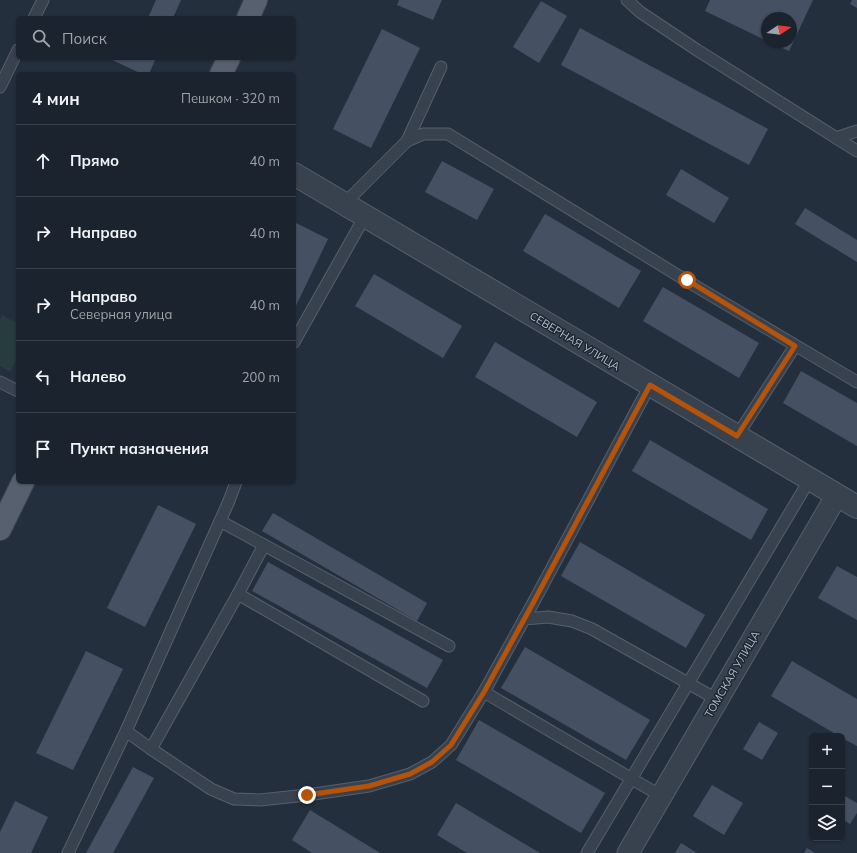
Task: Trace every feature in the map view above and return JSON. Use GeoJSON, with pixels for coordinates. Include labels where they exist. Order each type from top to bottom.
{"type":"FeatureCollection","features":[{"type":"Feature","properties":{"kind":"main road"},"geometry":{"type":"LineString","coordinates":[[249,16],[256,0]]}},
{"type":"Feature","properties":{"kind":"main road"},"geometry":{"type":"LineString","coordinates":[[222,72],[228,60]]}},
{"type":"Feature","properties":{"kind":"main road"},"geometry":{"type":"LineString","coordinates":[[0,529],[22,484]]}},
{"type":"Feature","properties":{"kind":"street","name":"СЕВЕРНАЯ УЛИЦА"},"geometry":{"type":"LineString","coordinates":[[296,175],[857,507]]}},
{"type":"Feature","properties":{"kind":"street","name":"ТОМСКАЯ УЛИЦА"},"geometry":{"type":"LineString","coordinates":[[628,853],[837,495]]}},
{"type":"Feature","properties":{"kind":"lane"},"geometry":{"type":"LineString","coordinates":[[35,16],[43,0]]}},
{"type":"Feature","properties":{"kind":"lane"},"geometry":{"type":"LineString","coordinates":[[627,0],[640,12],[697,50],[857,151]]}},
{"type":"Feature","properties":{"kind":"lane"},"geometry":{"type":"LineString","coordinates":[[0,86],[16,54]]}},
{"type":"Feature","properties":{"kind":"lane"},"geometry":{"type":"LineString","coordinates":[[344,204],[407,141],[441,67]]}},
{"type":"Feature","properties":{"kind":"lane"},"geometry":{"type":"LineString","coordinates":[[836,138],[857,131]]}},
{"type":"Feature","properties":{"kind":"lane"},"geometry":{"type":"LineString","coordinates":[[407,141],[423,134],[448,134],[795,346],[857,382]]}},
{"type":"Feature","properties":{"kind":"lane"},"geometry":{"type":"LineString","coordinates":[[296,338],[365,216]]}},
{"type":"Feature","properties":{"kind":"lane"},"geometry":{"type":"LineString","coordinates":[[737,436],[795,346]]}},
{"type":"Feature","properties":{"kind":"lane"},"geometry":{"type":"LineString","coordinates":[[0,382],[16,390]]}},
{"type":"Feature","properties":{"kind":"lane"},"geometry":{"type":"LineString","coordinates":[[126,731],[211,789],[234,799],[260,800],[369,786],[410,774],[432,762],[451,745],[484,692],[650,385]]}},
{"type":"Feature","properties":{"kind":"lane"},"geometry":{"type":"LineString","coordinates":[[587,853],[810,479]]}},
{"type":"Feature","properties":{"kind":"lane"},"geometry":{"type":"LineString","coordinates":[[68,853],[126,731],[235,484]]}},
{"type":"Feature","properties":{"kind":"lane"},"geometry":{"type":"LineString","coordinates":[[220,521],[448,646]]}},
{"type":"Feature","properties":{"kind":"lane"},"geometry":{"type":"LineString","coordinates":[[151,749],[264,546]]}},
{"type":"Feature","properties":{"kind":"lane"},"geometry":{"type":"LineString","coordinates":[[238,594],[424,701]]}},
{"type":"Feature","properties":{"kind":"lane"},"geometry":{"type":"LineString","coordinates":[[524,619],[548,617],[572,621],[586,626],[718,700]]}},
{"type":"Feature","properties":{"kind":"lane"},"geometry":{"type":"LineString","coordinates":[[484,692],[661,796]]}},
{"type":"Feature","properties":{"kind":"green space"},"geometry":{"type":"Polygon","coordinates":[[[2,315],[16,323],[16,360],[10,372],[0,366],[0,319],[2,315]]]}},
{"type":"Feature","properties":{"kind":"building"},"geometry":{"type":"Polygon","coordinates":[[[156,0],[181,0],[174,16],[149,16],[156,0]]]}},
{"type":"Feature","properties":{"kind":"building"},"geometry":{"type":"Polygon","coordinates":[[[399,0],[442,0],[433,20],[397,5],[399,0]]]}},
{"type":"Feature","properties":{"kind":"building"},"geometry":{"type":"Polygon","coordinates":[[[710,0],[813,0],[797,34],[797,12],[761,12],[761,38],[705,11],[710,0]]]}},
{"type":"Feature","properties":{"kind":"building"},"geometry":{"type":"Polygon","coordinates":[[[852,0],[857,0],[857,8],[850,4],[852,0]]]}},
{"type":"Feature","properties":{"kind":"building"},"geometry":{"type":"Polygon","coordinates":[[[541,1],[567,16],[539,63],[513,47],[541,1]]]}},
{"type":"Feature","properties":{"kind":"building"},"geometry":{"type":"Polygon","coordinates":[[[580,28],[768,129],[749,165],[561,65],[580,28]]]}},
{"type":"Feature","properties":{"kind":"building"},"geometry":{"type":"Polygon","coordinates":[[[382,29],[420,48],[371,148],[333,129],[382,29]]]}},
{"type":"Feature","properties":{"kind":"building"},"geometry":{"type":"Polygon","coordinates":[[[782,48],[790,48],[789,51],[782,48]]]}},
{"type":"Feature","properties":{"kind":"building"},"geometry":{"type":"Polygon","coordinates":[[[112,60],[155,60],[150,72],[138,72],[112,60]]]}},
{"type":"Feature","properties":{"kind":"building"},"geometry":{"type":"Polygon","coordinates":[[[442,161],[494,189],[477,220],[425,192],[442,161]]]}},
{"type":"Feature","properties":{"kind":"building"},"geometry":{"type":"Polygon","coordinates":[[[681,169],[729,198],[714,223],[666,195],[681,169]]]}},
{"type":"Feature","properties":{"kind":"building"},"geometry":{"type":"Polygon","coordinates":[[[805,208],[857,240],[857,262],[795,224],[805,208]]]}},
{"type":"Feature","properties":{"kind":"building"},"geometry":{"type":"Polygon","coordinates":[[[545,214],[641,271],[619,308],[523,251],[545,214]]]}},
{"type":"Feature","properties":{"kind":"building"},"geometry":{"type":"Polygon","coordinates":[[[296,223],[328,239],[296,306],[296,223]]]}},
{"type":"Feature","properties":{"kind":"building"},"geometry":{"type":"Polygon","coordinates":[[[374,274],[462,326],[443,358],[355,306],[374,274]]]}},
{"type":"Feature","properties":{"kind":"building"},"geometry":{"type":"Polygon","coordinates":[[[663,287],[759,343],[739,378],[643,321],[663,287]]]}},
{"type":"Feature","properties":{"kind":"building"},"geometry":{"type":"Polygon","coordinates":[[[495,342],[597,402],[577,437],[475,377],[495,342]]]}},
{"type":"Feature","properties":{"kind":"building"},"geometry":{"type":"Polygon","coordinates":[[[801,371],[857,403],[857,446],[783,403],[801,371]]]}},
{"type":"Feature","properties":{"kind":"building"},"geometry":{"type":"Polygon","coordinates":[[[650,440],[768,509],[751,540],[632,471],[650,440]]]}},
{"type":"Feature","properties":{"kind":"building"},"geometry":{"type":"Polygon","coordinates":[[[158,505],[196,524],[145,627],[107,608],[158,505]]]}},
{"type":"Feature","properties":{"kind":"building"},"geometry":{"type":"Polygon","coordinates":[[[273,513],[427,603],[417,621],[262,531],[273,513]]]}},
{"type":"Feature","properties":{"kind":"building"},"geometry":{"type":"Polygon","coordinates":[[[580,542],[705,615],[686,648],[561,576],[580,542]]]}},
{"type":"Feature","properties":{"kind":"building"},"geometry":{"type":"Polygon","coordinates":[[[268,562],[443,660],[427,688],[252,591],[268,562]]]}},
{"type":"Feature","properties":{"kind":"building"},"geometry":{"type":"Polygon","coordinates":[[[837,566],[857,577],[857,620],[818,598],[837,566]]]}},
{"type":"Feature","properties":{"kind":"building"},"geometry":{"type":"Polygon","coordinates":[[[525,647],[650,720],[626,760],[501,688],[525,647]]]}},
{"type":"Feature","properties":{"kind":"building"},"geometry":{"type":"Polygon","coordinates":[[[86,651],[123,669],[73,770],[36,753],[86,651]]]}},
{"type":"Feature","properties":{"kind":"building"},"geometry":{"type":"Polygon","coordinates":[[[792,661],[857,699],[857,746],[845,740],[845,733],[834,733],[771,696],[792,661]]]}},
{"type":"Feature","properties":{"kind":"building"},"geometry":{"type":"Polygon","coordinates":[[[479,720],[605,793],[581,833],[456,760],[479,720]]]}},
{"type":"Feature","properties":{"kind":"building"},"geometry":{"type":"Polygon","coordinates":[[[759,722],[778,733],[762,760],[743,749],[759,722]]]}},
{"type":"Feature","properties":{"kind":"building"},"geometry":{"type":"Polygon","coordinates":[[[133,767],[154,778],[113,853],[86,853],[133,767]]]}},
{"type":"Feature","properties":{"kind":"building"},"geometry":{"type":"Polygon","coordinates":[[[712,785],[743,803],[724,835],[693,816],[712,785]]]}},
{"type":"Feature","properties":{"kind":"building"},"geometry":{"type":"Polygon","coordinates":[[[845,796],[857,803],[857,813],[850,824],[845,821],[845,796]]]}},
{"type":"Feature","properties":{"kind":"building"},"geometry":{"type":"Polygon","coordinates":[[[15,801],[48,817],[31,853],[0,853],[0,832],[15,801]]]}},
{"type":"Feature","properties":{"kind":"building"},"geometry":{"type":"Polygon","coordinates":[[[456,803],[540,853],[467,853],[437,835],[456,803]]]}},
{"type":"Feature","properties":{"kind":"building"},"geometry":{"type":"Polygon","coordinates":[[[310,810],[380,853],[312,853],[292,840],[310,810]]]}},
{"type":"Feature","properties":{"kind":"building"},"geometry":{"type":"Polygon","coordinates":[[[681,843],[697,853],[675,853],[681,843]]]}},
{"type":"Feature","properties":{"kind":"building"},"geometry":{"type":"Polygon","coordinates":[[[807,848],[815,853],[804,853],[807,848]]]}},
{"type":"Feature","properties":{"kind":"route"},"geometry":{"type":"LineString","coordinates":[[307,795],[369,786],[410,774],[432,762],[451,745],[484,692],[650,385],[737,436],[795,346],[687,280]]}}]}
